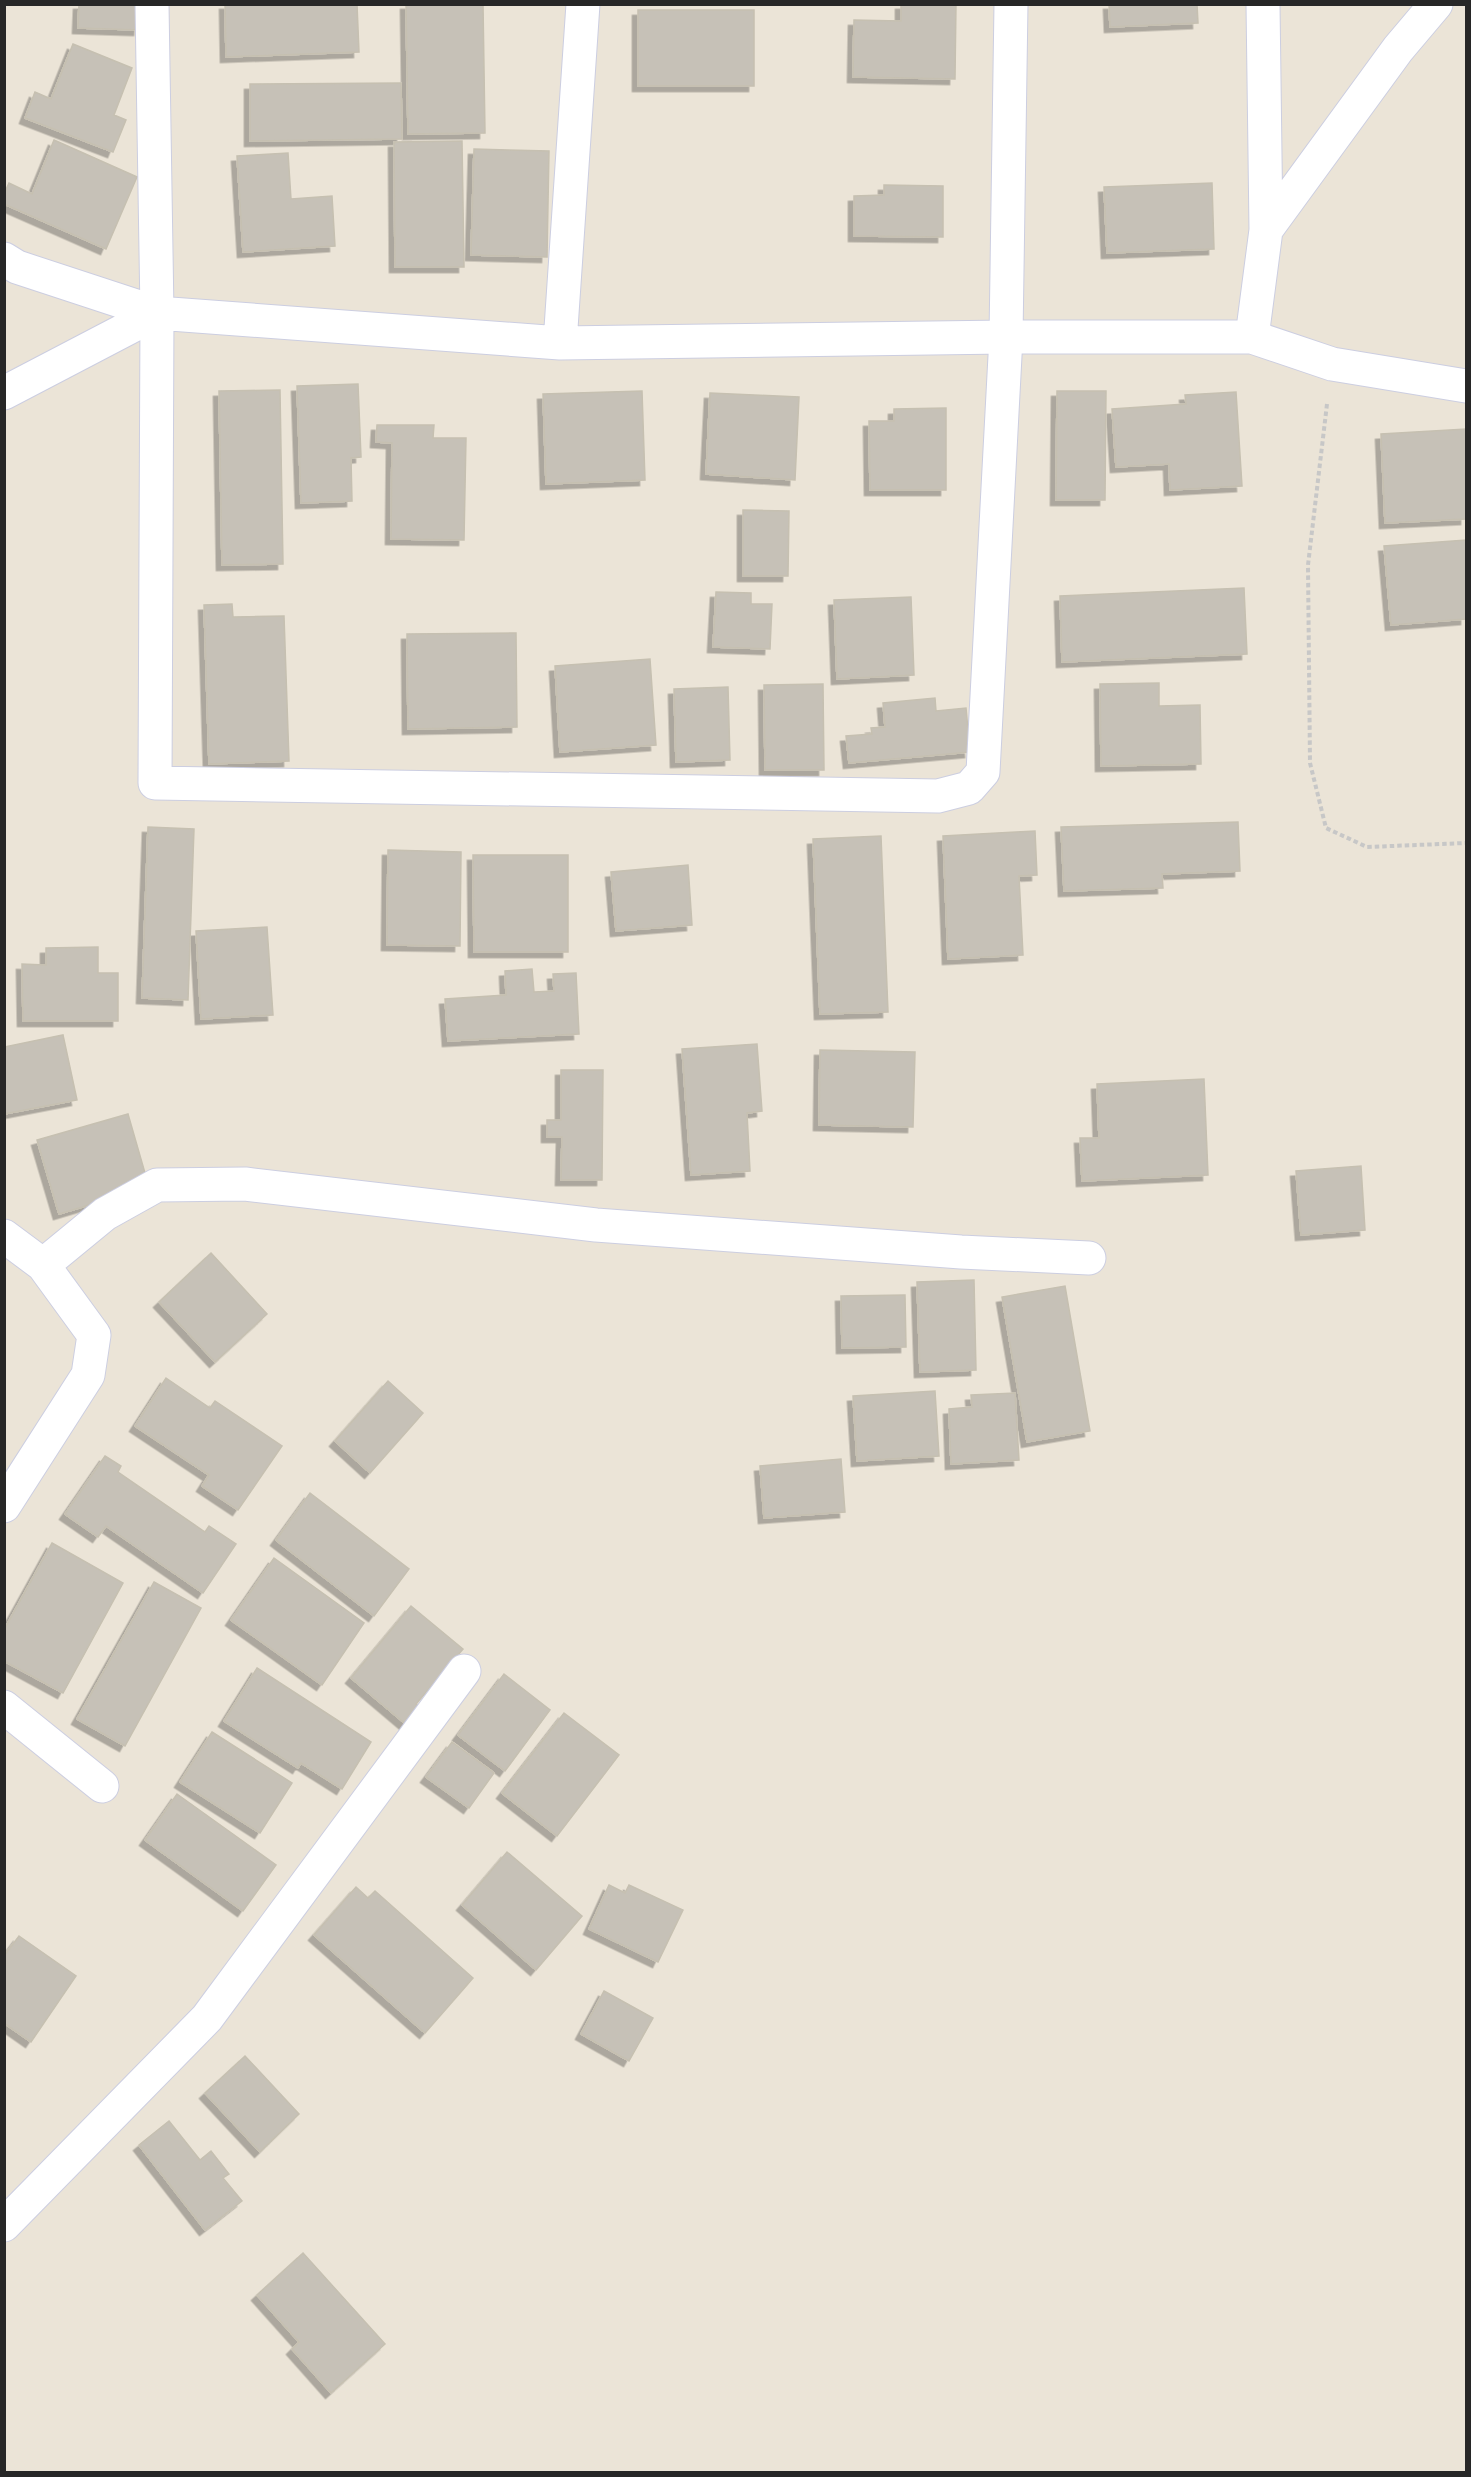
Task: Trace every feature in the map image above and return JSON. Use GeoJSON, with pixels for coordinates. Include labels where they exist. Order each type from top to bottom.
{"type":"FeatureCollection","features":[{"type":"Feature","properties":{"kind":"street"},"geometry":{"type":"LineString","coordinates":[[152,4],[157,313],[155,783],[938,796],[969,788],[983,772],[1006,337],[1011,4]]}},
{"type":"Feature","properties":{"kind":"street"},"geometry":{"type":"LineString","coordinates":[[560,343],[583,4]]}},
{"type":"Feature","properties":{"kind":"street"},"geometry":{"type":"LineString","coordinates":[[1252,337],[1266,230],[1263,4]]}},
{"type":"Feature","properties":{"kind":"street"},"geometry":{"type":"LineString","coordinates":[[1266,230],[1398,49],[1436,4]]}},
{"type":"Feature","properties":{"kind":"street"},"geometry":{"type":"LineString","coordinates":[[4,259],[17,267],[157,313],[560,343],[1006,337],[1252,337],[1332,364],[1467,386]]}},
{"type":"Feature","properties":{"kind":"street"},"geometry":{"type":"LineString","coordinates":[[4,393],[157,313]]}},
{"type":"Feature","properties":{"kind":"street"},"geometry":{"type":"LineString","coordinates":[[43,1265],[105,1214],[157,1185],[244,1184],[596,1225],[961,1252],[1089,1258]]}},
{"type":"Feature","properties":{"kind":"street"},"geometry":{"type":"LineString","coordinates":[[4,1236],[43,1265],[94,1335],[88,1375],[4,1506]]}},
{"type":"Feature","properties":{"kind":"street"},"geometry":{"type":"LineString","coordinates":[[4,2225],[207,2018],[464,1671]]}},
{"type":"Feature","properties":{"kind":"street"},"geometry":{"type":"LineString","coordinates":[[4,1707],[102,1786]]}},
{"type":"Feature","properties":{"kind":"path"},"geometry":{"type":"LineString","coordinates":[[1332,364],[1308,565],[1310,763],[1326,828],[1366,847],[1467,843]]}},
{"type":"Feature","properties":{"kind":"building"},"geometry":{"type":"Polygon","coordinates":[[[79,4],[140,4],[139,30],[78,28],[79,4]]]}},
{"type":"Feature","properties":{"kind":"building"},"geometry":{"type":"Polygon","coordinates":[[[225,4],[357,4],[359,52],[226,57],[225,4]]]}},
{"type":"Feature","properties":{"kind":"building"},"geometry":{"type":"Polygon","coordinates":[[[406,4],[483,4],[485,133],[408,134],[406,4]]]}},
{"type":"Feature","properties":{"kind":"building"},"geometry":{"type":"Polygon","coordinates":[[[901,4],[956,4],[955,79],[853,77],[854,20],[901,21],[901,4]]]}},
{"type":"Feature","properties":{"kind":"building"},"geometry":{"type":"Polygon","coordinates":[[[1109,4],[1197,4],[1198,23],[1110,27],[1109,4]]]}},
{"type":"Feature","properties":{"kind":"building"},"geometry":{"type":"Polygon","coordinates":[[[638,10],[754,10],[754,86],[638,86],[638,10]]]}},
{"type":"Feature","properties":{"kind":"building"},"geometry":{"type":"Polygon","coordinates":[[[73,44],[132,68],[114,115],[126,120],[113,152],[25,118],[35,92],[51,99],[73,44]]]}},
{"type":"Feature","properties":{"kind":"building"},"geometry":{"type":"Polygon","coordinates":[[[401,83],[402,139],[250,141],[250,84],[401,83]]]}},
{"type":"Feature","properties":{"kind":"building"},"geometry":{"type":"Polygon","coordinates":[[[54,140],[137,177],[106,249],[4,204],[4,194],[9,183],[32,194],[54,140]]]}},
{"type":"Feature","properties":{"kind":"building"},"geometry":{"type":"Polygon","coordinates":[[[462,141],[464,267],[395,267],[394,142],[462,141]]]}},
{"type":"Feature","properties":{"kind":"building"},"geometry":{"type":"Polygon","coordinates":[[[474,149],[549,151],[547,257],[471,255],[474,149]]]}},
{"type":"Feature","properties":{"kind":"building"},"geometry":{"type":"Polygon","coordinates":[[[288,153],[291,199],[332,196],[335,246],[243,252],[237,156],[288,153]]]}},
{"type":"Feature","properties":{"kind":"building"},"geometry":{"type":"Polygon","coordinates":[[[1212,183],[1214,249],[1107,253],[1104,187],[1212,183]]]}},
{"type":"Feature","properties":{"kind":"building"},"geometry":{"type":"Polygon","coordinates":[[[884,185],[943,186],[943,237],[854,236],[854,196],[884,195],[884,185]]]}},
{"type":"Feature","properties":{"kind":"building"},"geometry":{"type":"Polygon","coordinates":[[[358,384],[361,457],[351,458],[352,501],[301,503],[297,386],[358,384]]]}},
{"type":"Feature","properties":{"kind":"building"},"geometry":{"type":"Polygon","coordinates":[[[280,390],[283,564],[222,565],[219,391],[280,390]]]}},
{"type":"Feature","properties":{"kind":"building"},"geometry":{"type":"Polygon","coordinates":[[[642,391],[645,480],[546,484],[543,394],[642,391]]]}},
{"type":"Feature","properties":{"kind":"building"},"geometry":{"type":"Polygon","coordinates":[[[1057,391],[1106,391],[1105,500],[1056,500],[1057,391]]]}},
{"type":"Feature","properties":{"kind":"building"},"geometry":{"type":"Polygon","coordinates":[[[1236,392],[1242,486],[1170,490],[1169,464],[1116,467],[1112,409],[1186,404],[1185,395],[1236,392]]]}},
{"type":"Feature","properties":{"kind":"building"},"geometry":{"type":"Polygon","coordinates":[[[710,393],[799,397],[795,480],[706,474],[710,393]]]}},
{"type":"Feature","properties":{"kind":"building"},"geometry":{"type":"Polygon","coordinates":[[[946,408],[946,490],[870,490],[869,421],[894,421],[894,409],[946,408]]]}},
{"type":"Feature","properties":{"kind":"building"},"geometry":{"type":"Polygon","coordinates":[[[377,425],[434,425],[433,438],[466,438],[464,540],[391,539],[392,443],[376,442],[377,425]]]}},
{"type":"Feature","properties":{"kind":"building"},"geometry":{"type":"Polygon","coordinates":[[[1466,429],[1466,519],[1385,523],[1381,434],[1466,429]]]}},
{"type":"Feature","properties":{"kind":"building"},"geometry":{"type":"Polygon","coordinates":[[[743,510],[789,511],[788,576],[743,576],[743,510]]]}},
{"type":"Feature","properties":{"kind":"building"},"geometry":{"type":"Polygon","coordinates":[[[1466,540],[1466,619],[1391,625],[1384,546],[1466,540]]]}},
{"type":"Feature","properties":{"kind":"building"},"geometry":{"type":"Polygon","coordinates":[[[1244,588],[1247,654],[1062,662],[1060,596],[1244,588]]]}},
{"type":"Feature","properties":{"kind":"building"},"geometry":{"type":"Polygon","coordinates":[[[716,592],[751,593],[751,604],[772,604],[770,649],[713,647],[716,592]]]}},
{"type":"Feature","properties":{"kind":"building"},"geometry":{"type":"Polygon","coordinates":[[[911,597],[914,675],[837,679],[834,600],[911,597]]]}},
{"type":"Feature","properties":{"kind":"building"},"geometry":{"type":"Polygon","coordinates":[[[232,604],[233,617],[284,616],[289,761],[209,764],[204,605],[232,604]]]}},
{"type":"Feature","properties":{"kind":"building"},"geometry":{"type":"Polygon","coordinates":[[[516,633],[517,727],[408,729],[407,634],[516,633]]]}},
{"type":"Feature","properties":{"kind":"building"},"geometry":{"type":"Polygon","coordinates":[[[650,659],[656,745],[560,752],[555,666],[650,659]]]}},
{"type":"Feature","properties":{"kind":"building"},"geometry":{"type":"Polygon","coordinates":[[[1159,683],[1159,706],[1200,705],[1201,764],[1101,766],[1100,684],[1159,683]]]}},
{"type":"Feature","properties":{"kind":"building"},"geometry":{"type":"Polygon","coordinates":[[[823,684],[824,770],[765,770],[764,685],[823,684]]]}},
{"type":"Feature","properties":{"kind":"building"},"geometry":{"type":"Polygon","coordinates":[[[728,687],[730,760],[676,762],[674,689],[728,687]]]}},
{"type":"Feature","properties":{"kind":"building"},"geometry":{"type":"Polygon","coordinates":[[[935,698],[936,711],[966,708],[970,752],[849,763],[846,736],[872,734],[871,728],[885,727],[883,703],[935,698]]]}},
{"type":"Feature","properties":{"kind":"building"},"geometry":{"type":"Polygon","coordinates":[[[1238,822],[1240,871],[1162,874],[1163,888],[1064,891],[1061,827],[1238,822]]]}},
{"type":"Feature","properties":{"kind":"building"},"geometry":{"type":"Polygon","coordinates":[[[148,827],[194,829],[188,1000],[142,998],[148,827]]]}},
{"type":"Feature","properties":{"kind":"building"},"geometry":{"type":"Polygon","coordinates":[[[1035,831],[1037,875],[1019,876],[1023,955],[948,959],[943,836],[1035,831]]]}},
{"type":"Feature","properties":{"kind":"building"},"geometry":{"type":"Polygon","coordinates":[[[881,836],[888,1012],[820,1014],[813,839],[881,836]]]}},
{"type":"Feature","properties":{"kind":"building"},"geometry":{"type":"Polygon","coordinates":[[[388,850],[461,852],[460,946],[387,945],[388,850]]]}},
{"type":"Feature","properties":{"kind":"building"},"geometry":{"type":"Polygon","coordinates":[[[473,855],[568,855],[568,952],[474,952],[473,855]]]}},
{"type":"Feature","properties":{"kind":"building"},"geometry":{"type":"Polygon","coordinates":[[[688,865],[692,925],[616,931],[611,872],[688,865]]]}},
{"type":"Feature","properties":{"kind":"building"},"geometry":{"type":"Polygon","coordinates":[[[267,927],[273,1015],[201,1019],[196,931],[267,927]]]}},
{"type":"Feature","properties":{"kind":"building"},"geometry":{"type":"Polygon","coordinates":[[[98,947],[98,973],[118,973],[118,1021],[23,1021],[22,964],[46,965],[46,948],[98,947]]]}},
{"type":"Feature","properties":{"kind":"building"},"geometry":{"type":"Polygon","coordinates":[[[532,969],[534,992],[554,991],[553,974],[576,973],[579,1034],[448,1041],[445,999],[506,995],[505,971],[532,969]]]}},
{"type":"Feature","properties":{"kind":"building"},"geometry":{"type":"Polygon","coordinates":[[[63,1035],[77,1100],[4,1114],[4,1047],[63,1035]]]}},
{"type":"Feature","properties":{"kind":"building"},"geometry":{"type":"Polygon","coordinates":[[[757,1044],[762,1111],[747,1113],[750,1171],[691,1175],[682,1049],[757,1044]]]}},
{"type":"Feature","properties":{"kind":"building"},"geometry":{"type":"Polygon","coordinates":[[[820,1050],[915,1052],[913,1127],[819,1125],[820,1050]]]}},
{"type":"Feature","properties":{"kind":"building"},"geometry":{"type":"Polygon","coordinates":[[[561,1070],[603,1070],[602,1180],[561,1180],[562,1137],[547,1137],[547,1120],[561,1120],[561,1070]]]}},
{"type":"Feature","properties":{"kind":"building"},"geometry":{"type":"Polygon","coordinates":[[[1204,1079],[1208,1175],[1082,1181],[1080,1138],[1099,1138],[1097,1084],[1204,1079]]]}},
{"type":"Feature","properties":{"kind":"building"},"geometry":{"type":"Polygon","coordinates":[[[128,1114],[149,1187],[59,1214],[37,1140],[128,1114]]]}},
{"type":"Feature","properties":{"kind":"building"},"geometry":{"type":"Polygon","coordinates":[[[1361,1166],[1365,1230],[1301,1235],[1296,1171],[1361,1166]]]}},
{"type":"Feature","properties":{"kind":"building"},"geometry":{"type":"Polygon","coordinates":[[[211,1253],[267,1314],[215,1362],[159,1302],[211,1253]]]}},
{"type":"Feature","properties":{"kind":"building"},"geometry":{"type":"Polygon","coordinates":[[[974,1280],[976,1370],[920,1372],[917,1282],[974,1280]]]}},
{"type":"Feature","properties":{"kind":"building"},"geometry":{"type":"Polygon","coordinates":[[[1065,1286],[1090,1431],[1027,1442],[1002,1297],[1065,1286]]]}},
{"type":"Feature","properties":{"kind":"building"},"geometry":{"type":"Polygon","coordinates":[[[905,1295],[906,1347],[842,1348],[841,1296],[905,1295]]]}},
{"type":"Feature","properties":{"kind":"building"},"geometry":{"type":"Polygon","coordinates":[[[166,1378],[210,1408],[215,1401],[282,1446],[238,1510],[202,1486],[209,1475],[135,1426],[166,1378]]]}},
{"type":"Feature","properties":{"kind":"building"},"geometry":{"type":"Polygon","coordinates":[[[388,1381],[423,1413],[370,1473],[335,1441],[388,1381]]]}},
{"type":"Feature","properties":{"kind":"building"},"geometry":{"type":"Polygon","coordinates":[[[935,1391],[939,1456],[857,1461],[853,1396],[935,1391]]]}},
{"type":"Feature","properties":{"kind":"building"},"geometry":{"type":"Polygon","coordinates":[[[1015,1393],[1019,1460],[951,1464],[949,1409],[972,1407],[971,1395],[1015,1393]]]}},
{"type":"Feature","properties":{"kind":"building"},"geometry":{"type":"Polygon","coordinates":[[[105,1456],[121,1466],[118,1472],[205,1532],[209,1526],[236,1544],[203,1593],[106,1526],[98,1537],[65,1514],[105,1456]]]}},
{"type":"Feature","properties":{"kind":"building"},"geometry":{"type":"Polygon","coordinates":[[[841,1459],[845,1512],[764,1518],[760,1466],[841,1459]]]}},
{"type":"Feature","properties":{"kind":"building"},"geometry":{"type":"Polygon","coordinates":[[[310,1493],[409,1569],[374,1616],[276,1540],[310,1493]]]}},
{"type":"Feature","properties":{"kind":"building"},"geometry":{"type":"Polygon","coordinates":[[[52,1543],[123,1583],[63,1693],[4,1661],[4,1630],[52,1543]]]}},
{"type":"Feature","properties":{"kind":"building"},"geometry":{"type":"Polygon","coordinates":[[[274,1558],[364,1623],[322,1685],[231,1620],[274,1558]]]}},
{"type":"Feature","properties":{"kind":"building"},"geometry":{"type":"Polygon","coordinates":[[[154,1582],[201,1608],[125,1746],[77,1719],[154,1582]]]}},
{"type":"Feature","properties":{"kind":"building"},"geometry":{"type":"Polygon","coordinates":[[[411,1606],[463,1649],[416,1704],[423,1709],[409,1727],[351,1678],[411,1606]]]}},
{"type":"Feature","properties":{"kind":"building"},"geometry":{"type":"Polygon","coordinates":[[[257,1668],[371,1742],[342,1789],[301,1763],[298,1768],[224,1721],[257,1668]]]}},
{"type":"Feature","properties":{"kind":"building"},"geometry":{"type":"Polygon","coordinates":[[[504,1674],[550,1710],[505,1771],[458,1735],[504,1674]]]}},
{"type":"Feature","properties":{"kind":"building"},"geometry":{"type":"Polygon","coordinates":[[[564,1713],[619,1755],[557,1836],[502,1793],[564,1713]]]}},
{"type":"Feature","properties":{"kind":"building"},"geometry":{"type":"Polygon","coordinates":[[[212,1732],[292,1783],[260,1833],[180,1782],[212,1732]]]}},
{"type":"Feature","properties":{"kind":"building"},"geometry":{"type":"Polygon","coordinates":[[[452,1742],[494,1773],[469,1808],[426,1777],[452,1742]]]}},
{"type":"Feature","properties":{"kind":"building"},"geometry":{"type":"Polygon","coordinates":[[[177,1794],[276,1865],[243,1911],[145,1840],[177,1794]]]}},
{"type":"Feature","properties":{"kind":"building"},"geometry":{"type":"Polygon","coordinates":[[[507,1852],[582,1916],[536,1970],[462,1905],[507,1852]]]}},
{"type":"Feature","properties":{"kind":"building"},"geometry":{"type":"Polygon","coordinates":[[[609,1885],[625,1893],[629,1885],[683,1910],[658,1962],[589,1929],[609,1885]]]}},
{"type":"Feature","properties":{"kind":"building"},"geometry":{"type":"Polygon","coordinates":[[[356,1887],[368,1898],[375,1891],[473,1978],[425,2033],[314,1935],[356,1887]]]}},
{"type":"Feature","properties":{"kind":"building"},"geometry":{"type":"Polygon","coordinates":[[[19,1936],[76,1976],[31,2042],[4,2023],[4,1956],[19,1936]]]}},
{"type":"Feature","properties":{"kind":"building"},"geometry":{"type":"Polygon","coordinates":[[[604,1991],[653,2018],[629,2061],[581,2034],[604,1991]]]}},
{"type":"Feature","properties":{"kind":"building"},"geometry":{"type":"Polygon","coordinates":[[[245,2056],[299,2114],[260,2152],[205,2093],[245,2056]]]}},
{"type":"Feature","properties":{"kind":"building"},"geometry":{"type":"Polygon","coordinates":[[[169,2121],[200,2160],[211,2151],[229,2174],[223,2178],[242,2201],[205,2230],[139,2145],[169,2121]]]}},
{"type":"Feature","properties":{"kind":"building"},"geometry":{"type":"Polygon","coordinates":[[[303,2253],[385,2344],[331,2393],[292,2349],[299,2342],[257,2295],[303,2253]]]}}]}
